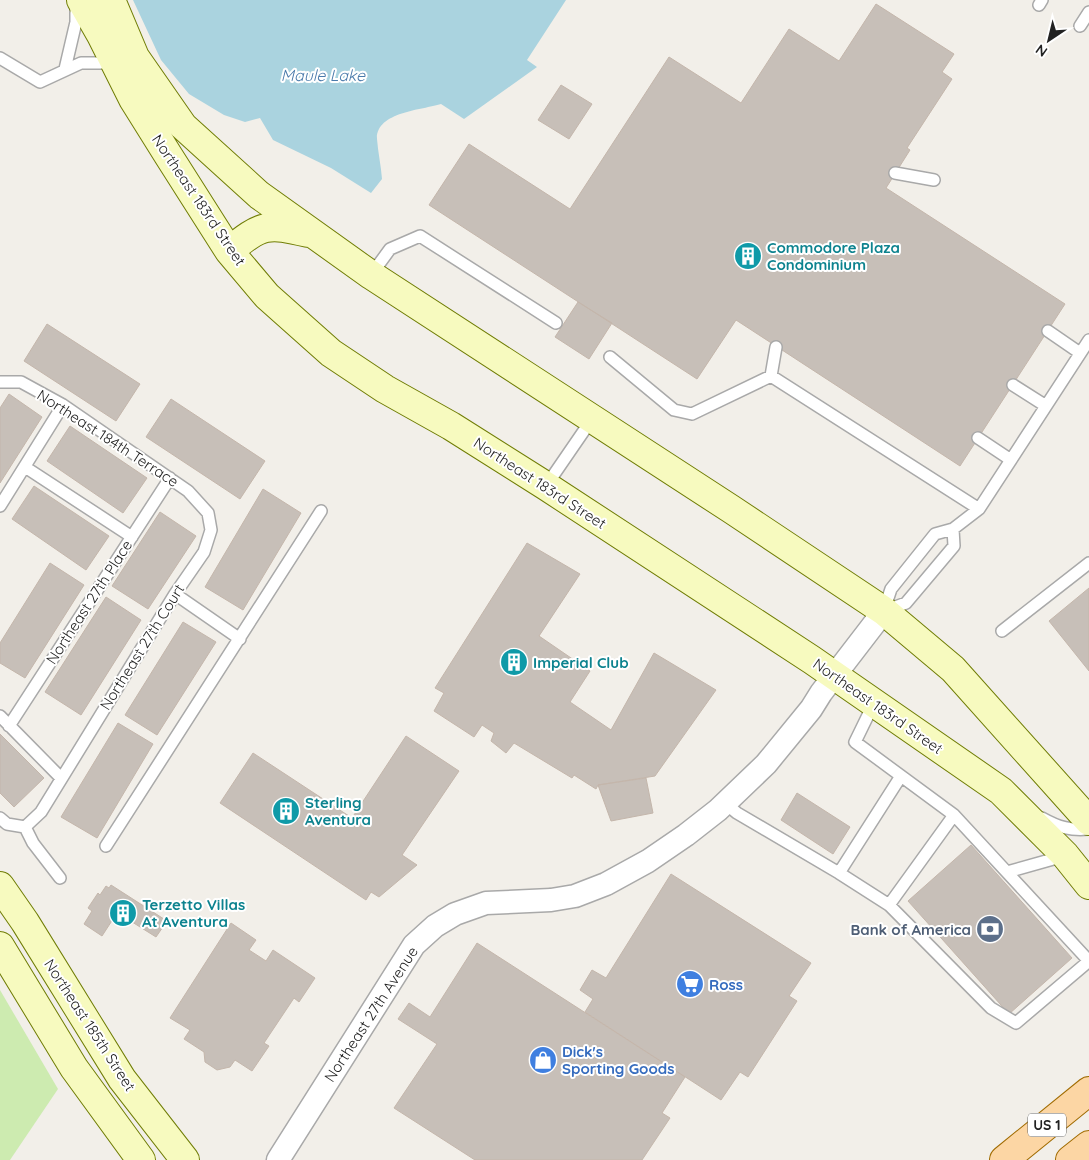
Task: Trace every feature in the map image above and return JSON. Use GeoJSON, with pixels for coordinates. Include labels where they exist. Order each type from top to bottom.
{"type":"FeatureCollection","features":[{"type":"Feature","properties":{"kind":"main road","name":"US 1"},"geometry":{"type":"LineString","coordinates":[[1004,1160],[1089,1091]]}},
{"type":"Feature","properties":{"kind":"main road"},"geometry":{"type":"LineString","coordinates":[[1070,1160],[1089,1146]]}},
{"type":"Feature","properties":{"kind":"street","name":"Northeast 183rd Street"},"geometry":{"type":"LineString","coordinates":[[80,0],[125,60],[183,126],[259,195],[371,275],[884,611],[953,669],[1080,800],[1089,821]]}},
{"type":"Feature","properties":{"kind":"street","name":"Northeast 183rd Street"},"geometry":{"type":"LineString","coordinates":[[111,0],[133,99],[229,251],[266,296],[331,353],[385,389],[452,426],[546,486],[834,676],[1001,791],[1065,855],[1089,885]]}},
{"type":"Feature","properties":{"kind":"street"},"geometry":{"type":"LineString","coordinates":[[229,251],[262,228],[280,226],[314,235]]}},
{"type":"Feature","properties":{"kind":"street","name":"Northeast 27th Avenue"},"geometry":{"type":"LineString","coordinates":[[278,1160],[414,945],[435,926],[455,914],[486,903],[551,900],[575,896],[606,884],[678,840],[725,803],[766,764],[811,709],[884,611]]}},
{"type":"Feature","properties":{"kind":"street","name":"Northeast 185th Street"},"geometry":{"type":"LineString","coordinates":[[0,886],[25,922],[102,1048],[146,1111],[185,1160]]}},
{"type":"Feature","properties":{"kind":"street"},"geometry":{"type":"LineString","coordinates":[[0,938],[102,1048]]}},
{"type":"Feature","properties":{"kind":"street"},"geometry":{"type":"LineString","coordinates":[[0,946],[74,1068],[141,1160]]}},
{"type":"Feature","properties":{"kind":"lane"},"geometry":{"type":"LineString","coordinates":[[65,69],[76,22],[75,0]]}},
{"type":"Feature","properties":{"kind":"lane"},"geometry":{"type":"LineString","coordinates":[[1080,26],[1089,12]]}},
{"type":"Feature","properties":{"kind":"lane"},"geometry":{"type":"LineString","coordinates":[[0,58],[40,82],[81,63],[125,60]]}},
{"type":"Feature","properties":{"kind":"lane"},"geometry":{"type":"LineString","coordinates":[[895,173],[934,180]]}},
{"type":"Feature","properties":{"kind":"lane"},"geometry":{"type":"LineString","coordinates":[[371,275],[390,249],[420,236],[556,323]]}},
{"type":"Feature","properties":{"kind":"lane"},"geometry":{"type":"LineString","coordinates":[[1048,331],[1080,354]]}},
{"type":"Feature","properties":{"kind":"lane"},"geometry":{"type":"LineString","coordinates":[[884,611],[891,589],[935,534],[953,530],[979,509],[1089,340]]}},
{"type":"Feature","properties":{"kind":"lane"},"geometry":{"type":"LineString","coordinates":[[771,376],[776,347]]}},
{"type":"Feature","properties":{"kind":"lane"},"geometry":{"type":"LineString","coordinates":[[610,356],[674,410],[692,414],[771,376]]}},
{"type":"Feature","properties":{"kind":"lane"},"geometry":{"type":"LineString","coordinates":[[771,376],[979,509]]}},
{"type":"Feature","properties":{"kind":"lane","name":"Northeast 184th Terrace"},"geometry":{"type":"LineString","coordinates":[[0,382],[21,382],[63,405],[188,491],[208,512]]}},
{"type":"Feature","properties":{"kind":"lane"},"geometry":{"type":"LineString","coordinates":[[1013,385],[1046,406]]}},
{"type":"Feature","properties":{"kind":"lane"},"geometry":{"type":"LineString","coordinates":[[0,506],[63,405]]}},
{"type":"Feature","properties":{"kind":"lane"},"geometry":{"type":"LineString","coordinates":[[546,486],[592,419]]}},
{"type":"Feature","properties":{"kind":"lane"},"geometry":{"type":"LineString","coordinates":[[978,438],[1011,460]]}},
{"type":"Feature","properties":{"kind":"lane"},"geometry":{"type":"LineString","coordinates":[[25,467],[132,537]]}},
{"type":"Feature","properties":{"kind":"lane","name":"Northeast 27th Place"},"geometry":{"type":"LineString","coordinates":[[9,726],[170,478]]}},
{"type":"Feature","properties":{"kind":"lane"},"geometry":{"type":"LineString","coordinates":[[106,846],[240,640],[321,510]]}},
{"type":"Feature","properties":{"kind":"lane","name":"Northeast 27th Court"},"geometry":{"type":"LineString","coordinates":[[25,827],[42,812],[175,594],[204,552],[211,530],[208,512]]}},
{"type":"Feature","properties":{"kind":"lane"},"geometry":{"type":"LineString","coordinates":[[884,611],[906,603],[954,546],[953,530]]}},
{"type":"Feature","properties":{"kind":"lane"},"geometry":{"type":"LineString","coordinates":[[1002,631],[1089,562]]}},
{"type":"Feature","properties":{"kind":"lane"},"geometry":{"type":"LineString","coordinates":[[175,594],[240,640]]}},
{"type":"Feature","properties":{"kind":"lane"},"geometry":{"type":"LineString","coordinates":[[725,803],[737,813],[889,905],[991,1008],[1016,1023],[1089,961],[954,815],[855,742],[874,703]]}},
{"type":"Feature","properties":{"kind":"lane"},"geometry":{"type":"LineString","coordinates":[[0,716],[61,778]]}},
{"type":"Feature","properties":{"kind":"lane"},"geometry":{"type":"LineString","coordinates":[[839,873],[901,776]]}},
{"type":"Feature","properties":{"kind":"lane"},"geometry":{"type":"LineString","coordinates":[[1019,810],[1038,816],[1054,826],[1074,830],[1089,829]]}},
{"type":"Feature","properties":{"kind":"lane"},"geometry":{"type":"LineString","coordinates":[[889,905],[954,815]]}},
{"type":"Feature","properties":{"kind":"lane"},"geometry":{"type":"LineString","coordinates":[[0,818],[12,826],[25,827],[33,843],[60,878]]}},
{"type":"Feature","properties":{"kind":"lane"},"geometry":{"type":"LineString","coordinates":[[1007,872],[1065,855]]}},
{"type":"Feature","properties":{"kind":"green space"},"geometry":{"type":"Polygon","coordinates":[[[0,990],[58,1089],[10,1160],[0,1160],[0,990]]]}},
{"type":"Feature","properties":{"kind":"water","name":"Maule Lake"},"geometry":{"type":"Polygon","coordinates":[[[133,0],[566,0],[527,60],[537,67],[464,119],[441,104],[402,114],[384,123],[379,130],[377,139],[382,179],[371,193],[331,168],[273,140],[260,118],[245,122],[224,115],[189,94],[161,60],[133,0]]]}},
{"type":"Feature","properties":{"kind":"building","name":"Commodore Plaza Condominium"},"geometry":{"type":"Polygon","coordinates":[[[876,4],[954,54],[942,72],[952,79],[907,148],[910,150],[886,188],[1065,304],[960,466],[736,320],[697,379],[429,205],[469,144],[570,209],[669,57],[741,103],[789,29],[839,61],[876,4]]]}},
{"type":"Feature","properties":{"kind":"building"},"geometry":{"type":"Polygon","coordinates":[[[561,85],[592,104],[569,139],[538,120],[561,85]]]}},
{"type":"Feature","properties":{"kind":"building"},"geometry":{"type":"Polygon","coordinates":[[[578,302],[612,323],[589,359],[555,337],[578,302]]]}},
{"type":"Feature","properties":{"kind":"building"},"geometry":{"type":"Polygon","coordinates":[[[47,324],[140,384],[116,421],[24,361],[47,324]]]}},
{"type":"Feature","properties":{"kind":"building"},"geometry":{"type":"Polygon","coordinates":[[[9,394],[42,417],[0,483],[0,408],[9,394]]]}},
{"type":"Feature","properties":{"kind":"building"},"geometry":{"type":"Polygon","coordinates":[[[171,399],[265,461],[240,499],[146,437],[171,399]]]}},
{"type":"Feature","properties":{"kind":"building"},"geometry":{"type":"Polygon","coordinates":[[[70,426],[147,478],[123,513],[47,461],[70,426]]]}},
{"type":"Feature","properties":{"kind":"building"},"geometry":{"type":"Polygon","coordinates":[[[34,486],[109,536],[86,570],[12,519],[34,486]]]}},
{"type":"Feature","properties":{"kind":"building"},"geometry":{"type":"Polygon","coordinates":[[[263,489],[301,513],[243,610],[205,587],[263,489]]]}},
{"type":"Feature","properties":{"kind":"building"},"geometry":{"type":"Polygon","coordinates":[[[160,512],[196,536],[148,609],[112,586],[160,512]]]}},
{"type":"Feature","properties":{"kind":"building","name":"Imperial Club"},"geometry":{"type":"Polygon","coordinates":[[[527,543],[580,574],[539,636],[590,671],[570,702],[611,730],[654,653],[716,690],[655,776],[598,785],[596,789],[574,775],[572,778],[514,743],[506,753],[491,741],[494,733],[482,725],[474,737],[434,711],[444,693],[435,688],[527,543]]]}},
{"type":"Feature","properties":{"kind":"building"},"geometry":{"type":"Polygon","coordinates":[[[50,563],[84,585],[25,678],[0,663],[0,643],[50,563]]]}},
{"type":"Feature","properties":{"kind":"building"},"geometry":{"type":"Polygon","coordinates":[[[1089,588],[1089,671],[1049,621],[1089,588]]]}},
{"type":"Feature","properties":{"kind":"building"},"geometry":{"type":"Polygon","coordinates":[[[106,597],[141,620],[81,715],[45,692],[106,597]]]}},
{"type":"Feature","properties":{"kind":"building"},"geometry":{"type":"Polygon","coordinates":[[[183,622],[216,642],[157,735],[125,715],[183,622]]]}},
{"type":"Feature","properties":{"kind":"building"},"geometry":{"type":"Polygon","coordinates":[[[118,723],[153,744],[97,838],[61,817],[118,723]]]}},
{"type":"Feature","properties":{"kind":"building"},"geometry":{"type":"Polygon","coordinates":[[[0,734],[44,778],[14,807],[0,793],[0,734]]]}},
{"type":"Feature","properties":{"kind":"building","name":"Sterling Aventura"},"geometry":{"type":"Polygon","coordinates":[[[406,736],[459,771],[402,855],[417,865],[379,897],[371,892],[366,900],[220,803],[253,753],[352,818],[406,736]]]}},
{"type":"Feature","properties":{"kind":"building"},"geometry":{"type":"Polygon","coordinates":[[[646,778],[653,813],[611,821],[598,785],[646,778]]]}},
{"type":"Feature","properties":{"kind":"building"},"geometry":{"type":"Polygon","coordinates":[[[797,793],[850,827],[833,854],[781,820],[797,793]]]}},
{"type":"Feature","properties":{"kind":"building","name":"Bank of America"},"geometry":{"type":"Polygon","coordinates":[[[971,845],[1072,958],[1009,1014],[908,901],[971,845]]]}},
{"type":"Feature","properties":{"kind":"building","name":"Ross"},"geometry":{"type":"Polygon","coordinates":[[[671,874],[811,963],[789,996],[797,1001],[748,1077],[740,1072],[721,1100],[585,1012],[593,999],[580,990],[592,970],[606,978],[671,874]]]}},
{"type":"Feature","properties":{"kind":"building","name":"Terzetto Villas At Aventura"},"geometry":{"type":"Polygon","coordinates":[[[111,885],[167,921],[156,937],[121,915],[115,916],[102,936],[84,924],[92,911],[88,908],[98,893],[100,895],[106,886],[109,888],[111,885]]]}},
{"type":"Feature","properties":{"kind":"building"},"geometry":{"type":"Polygon","coordinates":[[[231,923],[256,940],[249,950],[266,961],[273,950],[315,978],[299,1002],[294,998],[264,1043],[269,1046],[252,1071],[235,1060],[230,1067],[217,1070],[205,1062],[204,1052],[184,1039],[190,1030],[170,1018],[231,923]]]}},
{"type":"Feature","properties":{"kind":"building","name":"Dick's Sporting Goods"},"geometry":{"type":"Polygon","coordinates":[[[477,943],[685,1077],[662,1113],[670,1118],[642,1160],[475,1160],[394,1108],[437,1044],[398,1019],[409,1003],[430,1017],[477,943]]]}},
{"type":"Feature","properties":{"kind":"place","name":"Commodore Plaza Condominium"},"geometry":{"type":"Point","coordinates":[748,256]}},
{"type":"Feature","properties":{"kind":"place","name":"Imperial Club"},"geometry":{"type":"Point","coordinates":[514,662]}},
{"type":"Feature","properties":{"kind":"place","name":"Sterling Aventura"},"geometry":{"type":"Point","coordinates":[286,811]}},
{"type":"Feature","properties":{"kind":"place","name":"Terzetto Villas At Aventura"},"geometry":{"type":"Point","coordinates":[123,913]}},
{"type":"Feature","properties":{"kind":"place","name":"Bank of America"},"geometry":{"type":"Point","coordinates":[990,929]}},
{"type":"Feature","properties":{"kind":"place","name":"Ross"},"geometry":{"type":"Point","coordinates":[690,984]}},
{"type":"Feature","properties":{"kind":"place","name":"Dick's Sporting Goods"},"geometry":{"type":"Point","coordinates":[543,1060]}}]}
